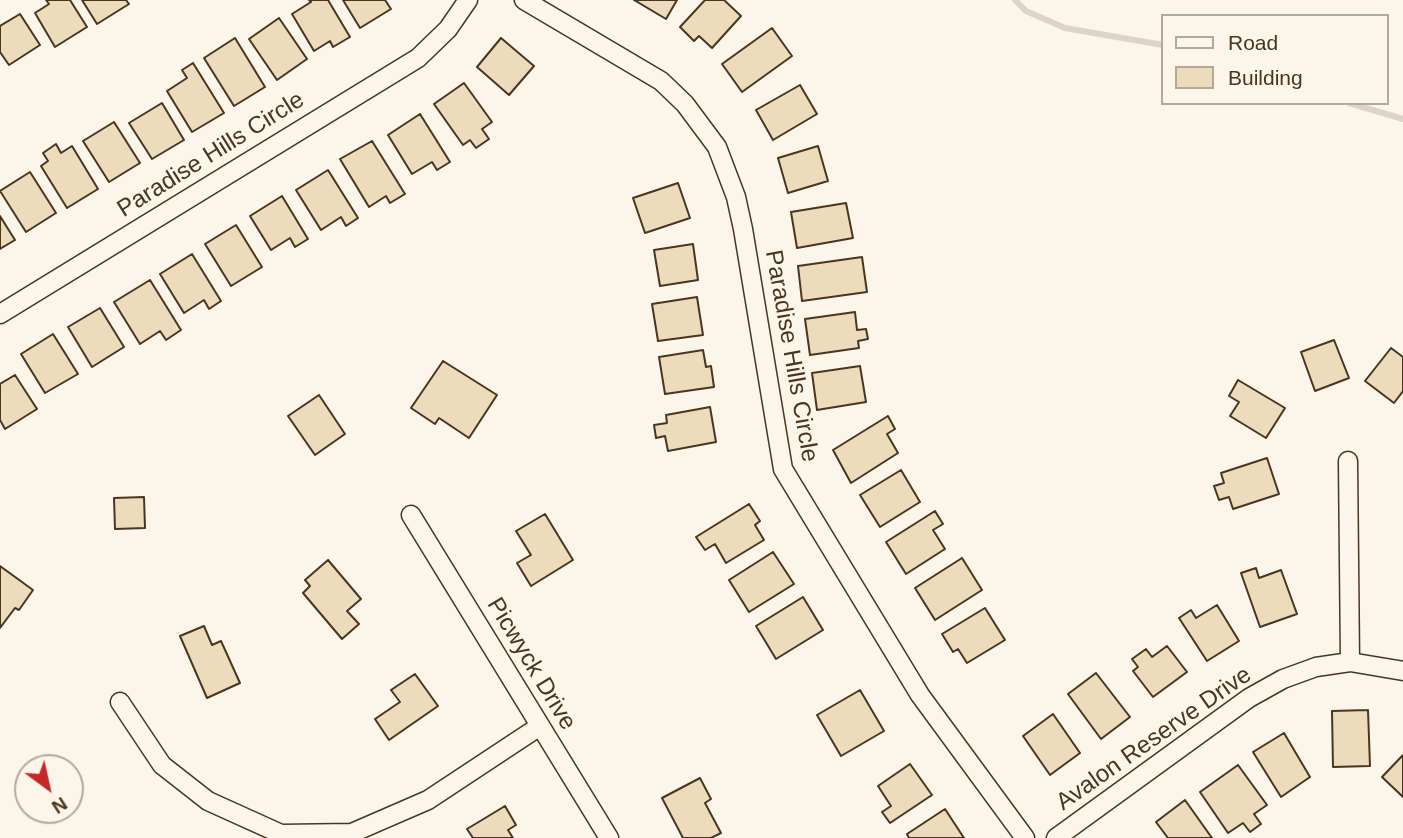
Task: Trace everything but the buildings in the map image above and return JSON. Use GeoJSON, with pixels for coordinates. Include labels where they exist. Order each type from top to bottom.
{"type":"FeatureCollection","features":[{"type":"Feature","properties":{"kind":"street","name":"Paradise Hills Circle"},"geometry":{"type":"LineString","coordinates":[[0,314],[418,58],[448,29],[468,0]]}},
{"type":"Feature","properties":{"kind":"street","name":"Paradise Hills Circle"},"geometry":{"type":"LineString","coordinates":[[524,0],[661,81],[685,104],[718,147],[729,173],[743,229],[783,469],[920,695],[1025,838]]}},
{"type":"Feature","properties":{"kind":"street"},"geometry":{"type":"LineString","coordinates":[[1348,461],[1350,662]]}},
{"type":"Feature","properties":{"kind":"street","name":"Picwyck Drive"},"geometry":{"type":"LineString","coordinates":[[411,515],[608,838]]}},
{"type":"Feature","properties":{"kind":"street","name":"Avalon Reserve Drive"},"geometry":{"type":"LineString","coordinates":[[1056,838],[1249,698],[1283,679],[1316,667],[1350,662],[1403,671]]}},
{"type":"Feature","properties":{"kind":"street"},"geometry":{"type":"LineString","coordinates":[[120,702],[162,765],[208,801],[281,834],[352,833],[428,800],[540,726]]}},
{"type":"Feature","properties":{"kind":"waterway"},"geometry":{"type":"LineString","coordinates":[[1015,0],[1026,11],[1065,28],[1162,45]]}},
{"type":"Feature","properties":{"kind":"waterway"},"geometry":{"type":"LineString","coordinates":[[1356,105],[1403,119]]}}]}
